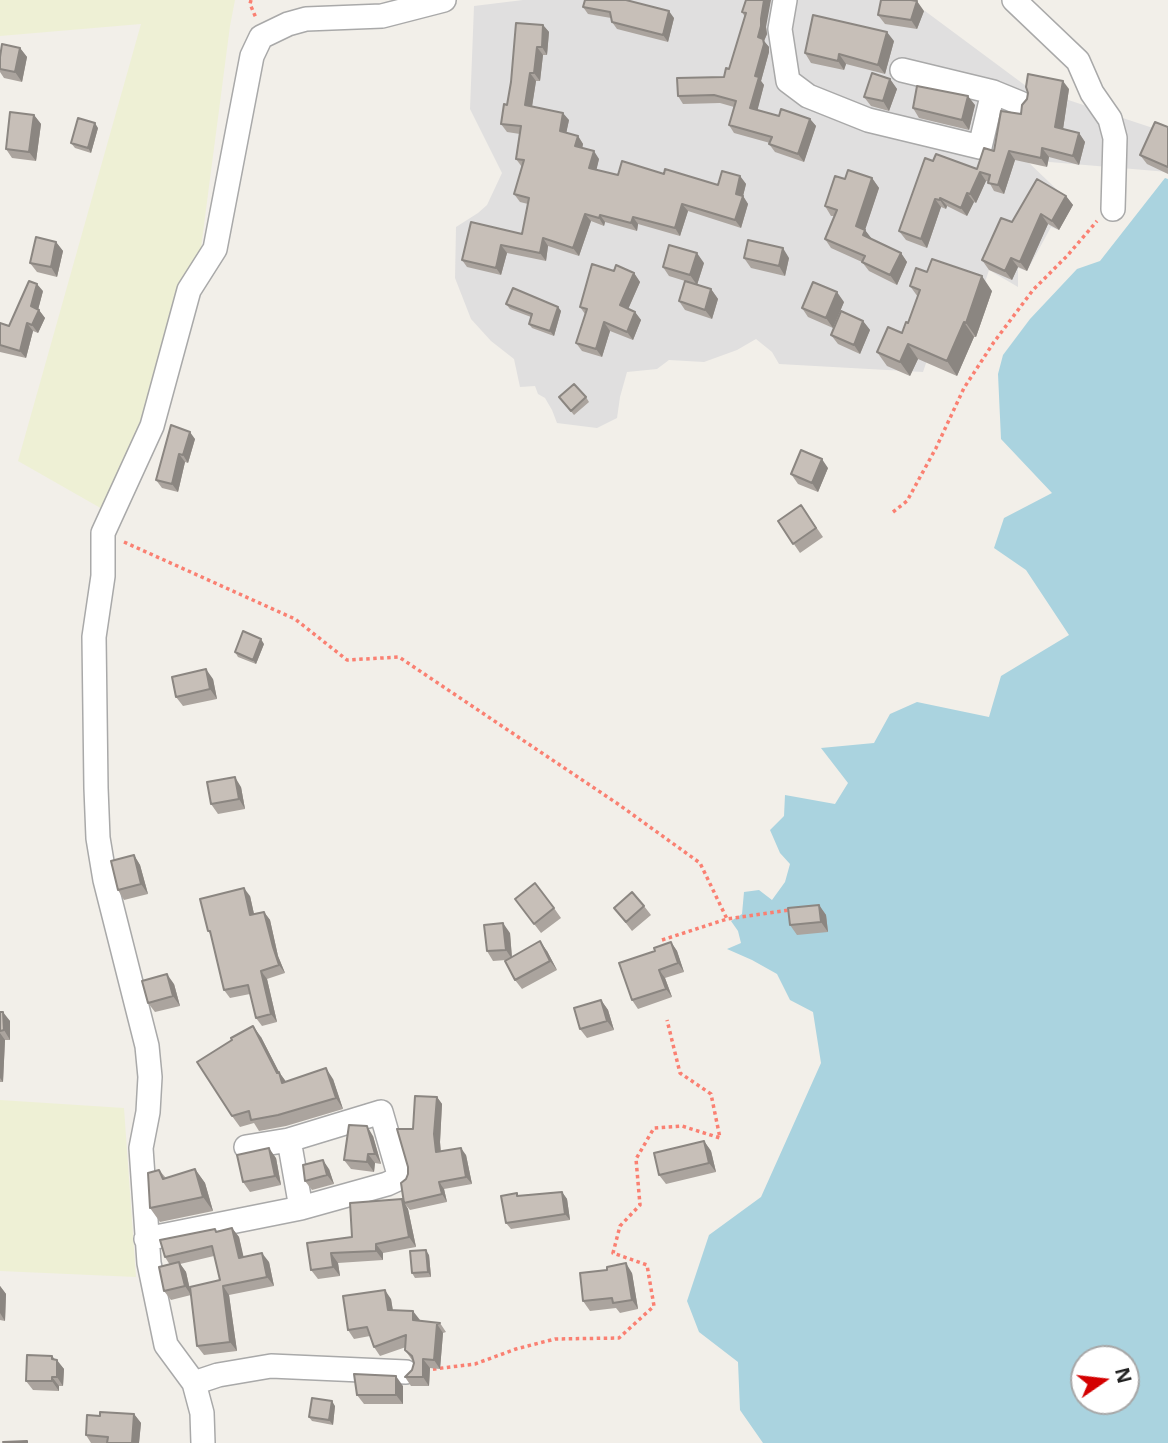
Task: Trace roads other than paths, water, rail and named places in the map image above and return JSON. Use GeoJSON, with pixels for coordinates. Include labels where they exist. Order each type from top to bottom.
{"type":"FeatureCollection","features":[{"type":"Feature","properties":{"kind":"street"},"geometry":{"type":"LineString","coordinates":[[203,1443],[202,1413],[194,1383],[166,1345],[149,1263],[141,1148],[148,1112],[150,1077],[147,1046],[105,880],[98,838],[94,637],[103,576],[103,533],[152,426],[189,290],[215,248],[252,56],[261,37],[306,19],[382,16],[444,0]]}},
{"type":"Feature","properties":{"kind":"street"},"geometry":{"type":"LineString","coordinates":[[785,0],[780,29],[788,81],[808,96],[868,120],[980,147],[993,92]]}},
{"type":"Feature","properties":{"kind":"street"},"geometry":{"type":"LineString","coordinates":[[1014,0],[1078,61],[1092,93],[1110,119],[1115,138],[1113,209]]}},
{"type":"Feature","properties":{"kind":"street"},"geometry":{"type":"LineString","coordinates":[[902,70],[993,92],[1020,103]]}},
{"type":"Feature","properties":{"kind":"street"},"geometry":{"type":"LineString","coordinates":[[146,1239],[301,1208],[400,1178],[382,1112],[289,1140],[246,1147]]}},
{"type":"Feature","properties":{"kind":"street"},"geometry":{"type":"LineString","coordinates":[[289,1140],[301,1208]]}},
{"type":"Feature","properties":{"kind":"street"},"geometry":{"type":"LineString","coordinates":[[194,1383],[218,1375],[271,1366],[406,1372]]}},
{"type":"Feature","properties":{"kind":"water"},"geometry":{"type":"Polygon","coordinates":[[[1165,178],[1168,179],[1168,1443],[763,1443],[740,1410],[738,1362],[699,1332],[687,1301],[709,1235],[761,1197],[821,1063],[813,1012],[790,1000],[777,974],[727,949],[741,943],[738,931],[731,921],[742,914],[744,892],[759,890],[772,900],[785,882],[790,864],[780,853],[770,830],[784,816],[785,795],[835,804],[848,783],[821,748],[874,743],[890,714],[917,702],[989,717],[1001,676],[1069,635],[1026,570],[994,548],[1004,518],[1052,493],[1001,439],[998,374],[1003,355],[1030,319],[1077,269],[1100,261],[1165,178]]]}}]}
